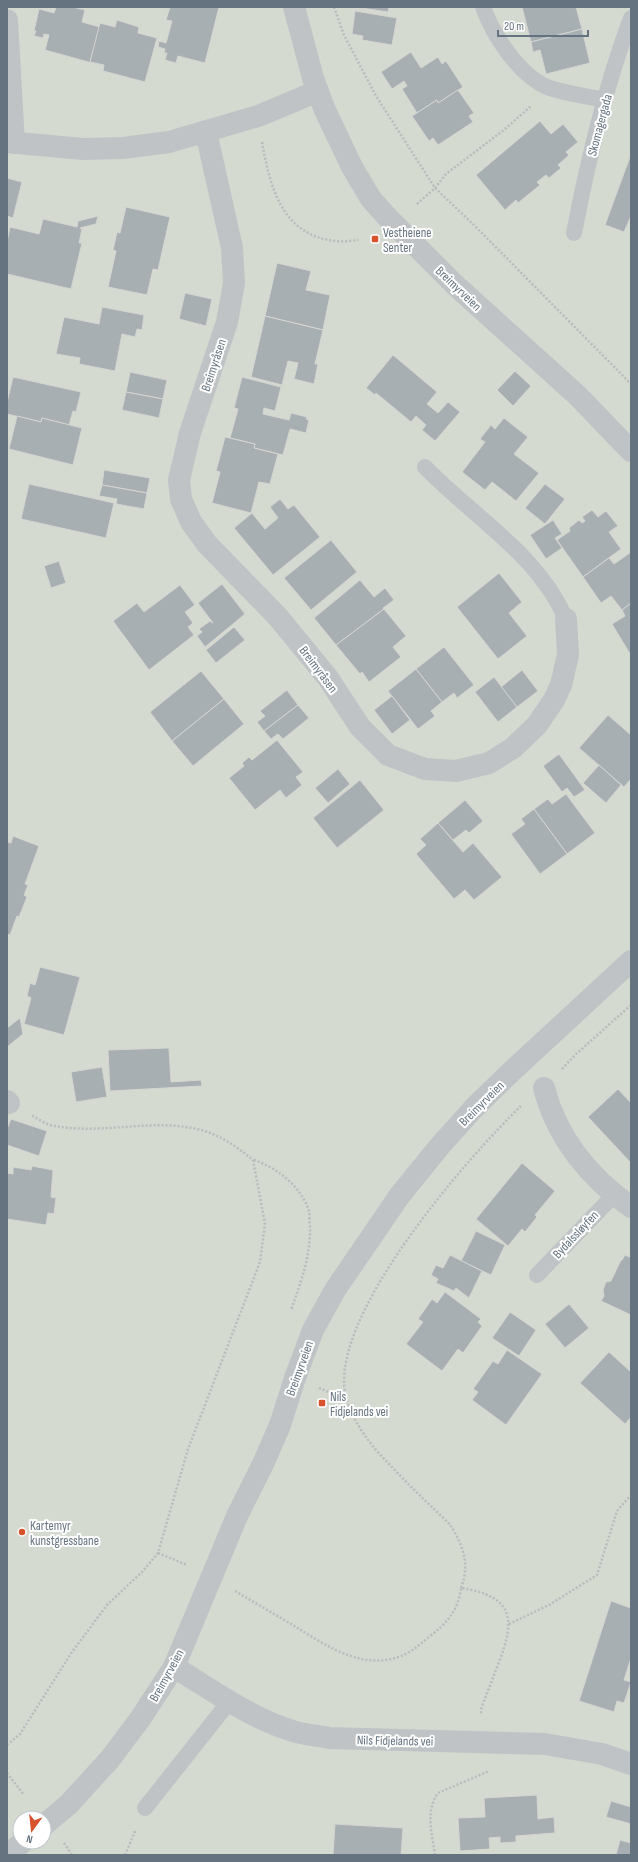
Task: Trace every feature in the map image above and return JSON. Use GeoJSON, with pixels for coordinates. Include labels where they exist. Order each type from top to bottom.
{"type":"FeatureCollection","features":[{"type":"Feature","properties":{"kind":"street","name":"Breimyrveien"},"geometry":{"type":"LineString","coordinates":[[294,7],[318,91],[352,166],[371,199],[388,218],[489,316],[578,396],[631,451]]}},
{"type":"Feature","properties":{"kind":"street"},"geometry":{"type":"LineString","coordinates":[[7,20],[10,142],[83,149],[123,148],[169,142],[258,116],[318,91]]}},
{"type":"Feature","properties":{"kind":"street","name":"Breimyråsen"},"geometry":{"type":"LineString","coordinates":[[206,132],[232,248],[234,283],[227,322],[190,433],[180,480],[181,499],[191,522],[207,544],[278,617],[328,678],[360,727],[388,755],[425,769],[456,771],[488,763],[513,748],[536,725],[554,700],[561,685],[568,655],[566,619]]}},
{"type":"Feature","properties":{"kind":"street","name":"Breimyrveien"},"geometry":{"type":"LineString","coordinates":[[52,1831],[69,1804],[110,1759],[140,1719],[174,1667],[246,1496],[263,1464],[280,1425],[295,1378],[313,1330],[335,1290],[400,1195],[439,1146],[500,1083],[631,961]]}},
{"type":"Feature","properties":{"kind":"street","name":"Bydalssløyfen"},"geometry":{"type":"LineString","coordinates":[[544,1088],[549,1108],[570,1147],[593,1174],[623,1200]]}},
{"type":"Feature","properties":{"kind":"street","name":"Nils Fidjelands vei"},"geometry":{"type":"LineString","coordinates":[[174,1667],[229,1702],[262,1719],[297,1732],[330,1738],[545,1744],[571,1747],[602,1754],[631,1764]]}},
{"type":"Feature","properties":{"kind":"lane"},"geometry":{"type":"LineString","coordinates":[[483,7],[489,25],[505,50],[533,79],[548,88],[605,100]]}},
{"type":"Feature","properties":{"kind":"lane","name":"Skomagergada"},"geometry":{"type":"LineString","coordinates":[[574,233],[582,188],[605,100],[631,18]]}},
{"type":"Feature","properties":{"kind":"lane","name":"Breimyråsen"},"geometry":{"type":"LineString","coordinates":[[425,467],[442,485],[521,554],[550,589],[559,603],[566,619]]}},
{"type":"Feature","properties":{"kind":"lane","name":"Bydalssløyfen"},"geometry":{"type":"LineString","coordinates":[[537,1275],[623,1200]]}},
{"type":"Feature","properties":{"kind":"lane"},"geometry":{"type":"LineString","coordinates":[[145,1808],[229,1702]]}},
{"type":"Feature","properties":{"kind":"path"},"geometry":{"type":"LineString","coordinates":[[334,7],[344,35],[376,96],[435,188],[474,225],[631,384]]}},
{"type":"Feature","properties":{"kind":"path"},"geometry":{"type":"LineString","coordinates":[[417,204],[435,188],[446,174],[510,125],[548,88]]}},
{"type":"Feature","properties":{"kind":"path"},"geometry":{"type":"LineString","coordinates":[[258,116],[270,179],[285,214],[304,230],[319,237],[336,241],[358,240]]}},
{"type":"Feature","properties":{"kind":"path"},"geometry":{"type":"LineString","coordinates":[[235,1591],[324,1645],[345,1654],[367,1660],[400,1656],[416,1648],[446,1623],[456,1608],[466,1569],[457,1538],[450,1524],[383,1458],[356,1421],[346,1399],[344,1377],[346,1357],[352,1340],[378,1286],[420,1222],[445,1190],[493,1134],[521,1106],[544,1088],[575,1055],[631,1005]]}},
{"type":"Feature","properties":{"kind":"path"},"geometry":{"type":"LineString","coordinates":[[8,1102],[49,1125],[74,1128],[157,1125],[199,1129],[215,1134],[235,1146],[253,1160],[265,1164],[288,1180],[297,1190],[309,1211],[310,1237],[306,1267],[289,1318]]}},
{"type":"Feature","properties":{"kind":"path"},"geometry":{"type":"LineString","coordinates":[[7,1745],[20,1734],[72,1652],[107,1605],[142,1572],[158,1553],[188,1449],[260,1262],[264,1224],[253,1160]]}},
{"type":"Feature","properties":{"kind":"path"},"geometry":{"type":"LineString","coordinates":[[295,1378],[346,1399]]}},
{"type":"Feature","properties":{"kind":"path"},"geometry":{"type":"LineString","coordinates":[[509,1624],[549,1605],[598,1575],[617,1510],[631,1495]]}},
{"type":"Feature","properties":{"kind":"path"},"geometry":{"type":"LineString","coordinates":[[158,1553],[192,1566]]}},
{"type":"Feature","properties":{"kind":"path"},"geometry":{"type":"LineString","coordinates":[[461,1588],[476,1590],[493,1597],[504,1607],[509,1624],[507,1642],[481,1709],[479,1741]]}},
{"type":"Feature","properties":{"kind":"path"},"geometry":{"type":"LineString","coordinates":[[435,1855],[430,1820],[430,1807],[434,1798],[438,1793],[498,1767],[505,1762],[509,1742]]}},
{"type":"Feature","properties":{"kind":"path"},"geometry":{"type":"LineString","coordinates":[[7,1773],[24,1795]]}},
{"type":"Feature","properties":{"kind":"path"},"geometry":{"type":"LineString","coordinates":[[52,1831],[72,1855]]}},
{"type":"Feature","properties":{"kind":"shaded area"},"geometry":{"type":"Polygon","coordinates":[[[7,7],[631,7],[631,1855],[7,1855],[7,7]]]}},
{"type":"Feature","properties":{"kind":"building"},"geometry":{"type":"Polygon","coordinates":[[[56,7],[73,7],[85,10],[82,22],[100,27],[90,62],[92,63],[45,50],[49,35],[44,34],[43,38],[34,36],[39,9],[54,13],[56,7]]]}},
{"type":"Feature","properties":{"kind":"building"},"geometry":{"type":"Polygon","coordinates":[[[170,7],[219,7],[205,63],[178,56],[176,63],[165,60],[167,53],[164,53],[165,49],[158,47],[159,41],[166,43],[172,21],[166,20],[170,7]]]}},
{"type":"Feature","properties":{"kind":"building"},"geometry":{"type":"Polygon","coordinates":[[[355,7],[389,7],[388,12],[355,7]]]}},
{"type":"Feature","properties":{"kind":"building"},"geometry":{"type":"Polygon","coordinates":[[[522,7],[576,7],[582,29],[531,42],[522,7]]]}},
{"type":"Feature","properties":{"kind":"building"},"geometry":{"type":"Polygon","coordinates":[[[355,11],[397,18],[392,45],[362,40],[363,36],[352,34],[355,11]]]}},
{"type":"Feature","properties":{"kind":"building"},"geometry":{"type":"Polygon","coordinates":[[[117,20],[139,27],[138,33],[157,38],[145,82],[103,71],[104,65],[90,62],[100,23],[115,27],[117,20]]]}},
{"type":"Feature","properties":{"kind":"building"},"geometry":{"type":"Polygon","coordinates":[[[582,29],[590,63],[546,74],[540,50],[533,52],[531,42],[582,29]]]}},
{"type":"Feature","properties":{"kind":"building"},"geometry":{"type":"Polygon","coordinates":[[[411,52],[421,68],[438,57],[442,64],[446,61],[463,87],[438,103],[437,100],[417,113],[402,89],[407,86],[404,81],[392,89],[381,72],[411,52]]]}},
{"type":"Feature","properties":{"kind":"building"},"geometry":{"type":"Polygon","coordinates":[[[458,90],[474,113],[469,116],[473,122],[438,145],[433,138],[429,141],[412,116],[437,100],[438,103],[458,90]]]}},
{"type":"Feature","properties":{"kind":"building"},"geometry":{"type":"Polygon","coordinates":[[[540,121],[551,134],[563,124],[578,142],[566,152],[569,155],[558,165],[561,168],[549,178],[546,175],[537,182],[540,185],[518,203],[516,200],[505,210],[476,175],[540,121]]]}},
{"type":"Feature","properties":{"kind":"building"},"geometry":{"type":"Polygon","coordinates":[[[631,154],[631,216],[624,232],[605,225],[631,154]]]}},
{"type":"Feature","properties":{"kind":"building"},"geometry":{"type":"Polygon","coordinates":[[[7,178],[22,182],[13,218],[7,216],[7,178]]]}},
{"type":"Feature","properties":{"kind":"building"},"geometry":{"type":"Polygon","coordinates":[[[126,207],[170,217],[158,270],[153,269],[147,295],[108,287],[116,251],[113,250],[117,232],[120,233],[126,207]]]}},
{"type":"Feature","properties":{"kind":"building"},"geometry":{"type":"Polygon","coordinates":[[[98,216],[96,224],[80,228],[82,229],[79,243],[82,243],[71,289],[7,274],[7,242],[10,227],[39,234],[43,219],[77,227],[78,221],[98,216]]]}},
{"type":"Feature","properties":{"kind":"building"},"geometry":{"type":"Polygon","coordinates":[[[277,263],[311,271],[306,290],[330,295],[323,330],[265,316],[277,263]]]}},
{"type":"Feature","properties":{"kind":"building"},"geometry":{"type":"Polygon","coordinates":[[[185,293],[212,299],[206,326],[179,319],[185,293]]]}},
{"type":"Feature","properties":{"kind":"building"},"geometry":{"type":"Polygon","coordinates":[[[102,307],[144,315],[142,330],[137,329],[135,337],[122,334],[115,371],[79,364],[80,358],[56,354],[64,317],[99,324],[102,307]]]}},
{"type":"Feature","properties":{"kind":"building"},"geometry":{"type":"Polygon","coordinates":[[[265,316],[323,330],[315,364],[318,364],[314,384],[294,379],[298,363],[288,361],[282,385],[251,377],[265,316]]]}},
{"type":"Feature","properties":{"kind":"building"},"geometry":{"type":"Polygon","coordinates":[[[393,355],[437,392],[427,404],[438,413],[448,402],[460,412],[435,441],[422,430],[426,425],[416,416],[411,422],[376,393],[375,395],[366,388],[393,355]]]}},
{"type":"Feature","properties":{"kind":"building"},"geometry":{"type":"Polygon","coordinates":[[[515,371],[531,386],[513,406],[497,390],[515,371]]]}},
{"type":"Feature","properties":{"kind":"building"},"geometry":{"type":"Polygon","coordinates":[[[130,372],[167,380],[163,399],[126,392],[130,372]]]}},
{"type":"Feature","properties":{"kind":"building"},"geometry":{"type":"Polygon","coordinates":[[[13,377],[81,392],[76,412],[73,411],[69,425],[42,418],[41,422],[7,414],[7,403],[13,377]]]}},
{"type":"Feature","properties":{"kind":"building"},"geometry":{"type":"Polygon","coordinates":[[[242,377],[281,387],[275,411],[264,408],[263,414],[289,420],[291,413],[307,417],[306,419],[309,420],[306,433],[290,429],[283,455],[254,448],[255,444],[230,438],[238,409],[234,408],[242,377]]]}},
{"type":"Feature","properties":{"kind":"building"},"geometry":{"type":"Polygon","coordinates":[[[126,392],[163,399],[159,418],[122,410],[126,392]]]}},
{"type":"Feature","properties":{"kind":"building"},"geometry":{"type":"Polygon","coordinates":[[[17,416],[41,422],[42,418],[82,428],[73,465],[9,449],[17,416]]]}},
{"type":"Feature","properties":{"kind":"building"},"geometry":{"type":"Polygon","coordinates":[[[504,418],[528,437],[514,454],[539,473],[516,501],[492,482],[485,490],[462,472],[485,442],[480,439],[491,425],[495,429],[504,418]]]}},
{"type":"Feature","properties":{"kind":"building"},"geometry":{"type":"Polygon","coordinates":[[[225,437],[255,444],[254,448],[278,454],[270,484],[259,482],[251,513],[212,503],[220,472],[216,471],[225,437]]]}},
{"type":"Feature","properties":{"kind":"building"},"geometry":{"type":"Polygon","coordinates":[[[104,470],[150,478],[147,493],[102,485],[104,470]]]}},
{"type":"Feature","properties":{"kind":"building"},"geometry":{"type":"Polygon","coordinates":[[[29,484],[114,503],[106,538],[21,519],[29,484]]]}},
{"type":"Feature","properties":{"kind":"building"},"geometry":{"type":"Polygon","coordinates":[[[545,484],[565,499],[545,524],[525,508],[545,484]]]}},
{"type":"Feature","properties":{"kind":"building"},"geometry":{"type":"Polygon","coordinates":[[[102,485],[147,493],[144,509],[116,504],[117,499],[99,496],[102,485]]]}},
{"type":"Feature","properties":{"kind":"building"},"geometry":{"type":"Polygon","coordinates":[[[280,499],[288,509],[294,505],[320,537],[273,575],[234,528],[252,513],[265,529],[278,518],[270,507],[280,499]]]}},
{"type":"Feature","properties":{"kind":"building"},"geometry":{"type":"Polygon","coordinates":[[[592,510],[598,517],[606,511],[618,526],[609,532],[621,549],[583,577],[557,540],[570,531],[569,528],[579,520],[582,523],[585,521],[582,517],[592,510]]]}},
{"type":"Feature","properties":{"kind":"building"},"geometry":{"type":"Polygon","coordinates":[[[553,520],[562,534],[555,538],[562,548],[546,559],[530,535],[553,520]]]}},
{"type":"Feature","properties":{"kind":"building"},"geometry":{"type":"Polygon","coordinates":[[[331,540],[357,572],[311,610],[284,578],[331,540]]]}},
{"type":"Feature","properties":{"kind":"building"},"geometry":{"type":"Polygon","coordinates":[[[631,552],[631,603],[622,610],[611,596],[601,603],[583,577],[609,558],[614,564],[631,552]]]}},
{"type":"Feature","properties":{"kind":"building"},"geometry":{"type":"Polygon","coordinates":[[[59,561],[66,583],[51,588],[44,566],[59,561]]]}},
{"type":"Feature","properties":{"kind":"building"},"geometry":{"type":"Polygon","coordinates":[[[499,573],[522,602],[509,613],[527,636],[498,659],[457,607],[499,573]]]}},
{"type":"Feature","properties":{"kind":"building"},"geometry":{"type":"Polygon","coordinates":[[[360,580],[374,597],[385,588],[394,600],[336,645],[314,618],[360,580]]]}},
{"type":"Feature","properties":{"kind":"building"},"geometry":{"type":"Polygon","coordinates":[[[222,584],[245,614],[205,647],[197,636],[202,632],[199,629],[210,621],[213,623],[198,603],[222,584]]]}},
{"type":"Feature","properties":{"kind":"building"},"geometry":{"type":"Polygon","coordinates":[[[180,585],[195,605],[185,612],[193,623],[188,627],[194,635],[149,670],[113,621],[137,603],[144,612],[180,585]]]}},
{"type":"Feature","properties":{"kind":"building"},"geometry":{"type":"Polygon","coordinates":[[[631,603],[630,654],[612,624],[625,616],[622,610],[631,603]]]}},
{"type":"Feature","properties":{"kind":"building"},"geometry":{"type":"Polygon","coordinates":[[[384,609],[406,636],[393,647],[401,657],[369,682],[362,672],[360,674],[336,645],[384,609]]]}},
{"type":"Feature","properties":{"kind":"building"},"geometry":{"type":"Polygon","coordinates":[[[234,627],[245,640],[216,663],[206,650],[234,627]]]}},
{"type":"Feature","properties":{"kind":"building"},"geometry":{"type":"Polygon","coordinates":[[[444,647],[474,685],[457,698],[454,693],[442,702],[416,669],[444,647]]]}},
{"type":"Feature","properties":{"kind":"building"},"geometry":{"type":"Polygon","coordinates":[[[416,669],[442,702],[431,711],[435,716],[418,729],[388,691],[416,669]]]}},
{"type":"Feature","properties":{"kind":"building"},"geometry":{"type":"Polygon","coordinates":[[[522,670],[538,691],[517,707],[501,687],[522,670]]]}},
{"type":"Feature","properties":{"kind":"building"},"geometry":{"type":"Polygon","coordinates":[[[201,671],[224,699],[172,741],[150,712],[201,671]]]}},
{"type":"Feature","properties":{"kind":"building"},"geometry":{"type":"Polygon","coordinates":[[[494,677],[517,707],[498,722],[475,692],[494,677]]]}},
{"type":"Feature","properties":{"kind":"building"},"geometry":{"type":"Polygon","coordinates":[[[287,690],[298,705],[264,731],[257,722],[265,716],[260,711],[287,690]]]}},
{"type":"Feature","properties":{"kind":"building"},"geometry":{"type":"Polygon","coordinates":[[[392,696],[410,720],[392,734],[374,710],[392,696]]]}},
{"type":"Feature","properties":{"kind":"building"},"geometry":{"type":"Polygon","coordinates":[[[224,699],[244,724],[193,766],[172,741],[224,699]]]}},
{"type":"Feature","properties":{"kind":"building"},"geometry":{"type":"Polygon","coordinates":[[[298,705],[309,718],[283,739],[278,734],[271,739],[264,731],[298,705]]]}},
{"type":"Feature","properties":{"kind":"building"},"geometry":{"type":"Polygon","coordinates":[[[608,715],[631,735],[631,779],[624,787],[579,748],[608,715]]]}},
{"type":"Feature","properties":{"kind":"building"},"geometry":{"type":"Polygon","coordinates":[[[277,740],[303,772],[296,777],[302,785],[286,798],[280,790],[255,810],[229,778],[244,766],[242,763],[249,757],[252,760],[277,740]]]}},
{"type":"Feature","properties":{"kind":"building"},"geometry":{"type":"Polygon","coordinates":[[[559,754],[585,790],[574,797],[567,788],[562,792],[543,766],[559,754]]]}},
{"type":"Feature","properties":{"kind":"building"},"geometry":{"type":"Polygon","coordinates":[[[599,765],[621,785],[606,803],[583,783],[599,765]]]}},
{"type":"Feature","properties":{"kind":"building"},"geometry":{"type":"Polygon","coordinates":[[[338,769],[350,784],[328,803],[315,788],[338,769]]]}},
{"type":"Feature","properties":{"kind":"building"},"geometry":{"type":"Polygon","coordinates":[[[360,780],[384,810],[337,848],[313,818],[360,780]]]}},
{"type":"Feature","properties":{"kind":"building"},"geometry":{"type":"Polygon","coordinates":[[[566,794],[595,833],[567,854],[534,809],[548,799],[552,804],[566,794]]]}},
{"type":"Feature","properties":{"kind":"building"},"geometry":{"type":"Polygon","coordinates":[[[465,800],[483,821],[469,833],[466,830],[453,840],[438,823],[465,800]]]}},
{"type":"Feature","properties":{"kind":"building"},"geometry":{"type":"Polygon","coordinates":[[[534,809],[567,854],[540,874],[511,834],[525,824],[521,819],[534,809]]]}},
{"type":"Feature","properties":{"kind":"building"},"geometry":{"type":"Polygon","coordinates":[[[438,823],[463,852],[473,843],[502,877],[474,900],[465,890],[454,899],[416,854],[426,845],[420,839],[438,823]]]}},
{"type":"Feature","properties":{"kind":"building"},"geometry":{"type":"Polygon","coordinates":[[[13,836],[39,846],[25,884],[28,885],[24,895],[27,897],[19,917],[17,916],[10,935],[7,934],[7,842],[11,843],[13,836]]]}},
{"type":"Feature","properties":{"kind":"building"},"geometry":{"type":"Polygon","coordinates":[[[40,967],[80,977],[64,1035],[24,1024],[31,998],[27,996],[30,983],[35,985],[40,967]]]}},
{"type":"Feature","properties":{"kind":"building"},"geometry":{"type":"Polygon","coordinates":[[[20,1018],[23,1034],[7,1047],[7,1028],[20,1018]]]}},
{"type":"Feature","properties":{"kind":"building"},"geometry":{"type":"Polygon","coordinates":[[[169,1048],[171,1082],[201,1080],[202,1086],[110,1091],[108,1050],[169,1048]]]}},
{"type":"Feature","properties":{"kind":"building"},"geometry":{"type":"Polygon","coordinates":[[[102,1067],[107,1097],[76,1102],[71,1072],[102,1067]]]}},
{"type":"Feature","properties":{"kind":"building"},"geometry":{"type":"Polygon","coordinates":[[[618,1089],[631,1103],[631,1163],[588,1117],[618,1089]]]}},
{"type":"Feature","properties":{"kind":"building"},"geometry":{"type":"Polygon","coordinates":[[[11,1119],[47,1131],[39,1156],[7,1145],[7,1129],[11,1119]]]}},
{"type":"Feature","properties":{"kind":"building"},"geometry":{"type":"Polygon","coordinates":[[[522,1163],[555,1191],[535,1215],[537,1217],[525,1232],[522,1229],[508,1246],[476,1219],[522,1163]]]}},
{"type":"Feature","properties":{"kind":"building"},"geometry":{"type":"Polygon","coordinates":[[[32,1166],[53,1170],[51,1197],[56,1198],[54,1214],[48,1213],[46,1225],[7,1219],[7,1173],[13,1174],[13,1167],[31,1170],[32,1166]]]}},
{"type":"Feature","properties":{"kind":"building"},"geometry":{"type":"Polygon","coordinates":[[[476,1231],[505,1245],[491,1275],[461,1261],[476,1231]]]}},
{"type":"Feature","properties":{"kind":"building"},"geometry":{"type":"Polygon","coordinates":[[[450,1255],[482,1271],[469,1298],[456,1288],[454,1291],[436,1283],[438,1279],[431,1275],[436,1265],[443,1268],[450,1255]]]}},
{"type":"Feature","properties":{"kind":"building"},"geometry":{"type":"Polygon","coordinates":[[[625,1255],[631,1258],[631,1315],[601,1301],[604,1296],[603,1290],[606,1282],[611,1281],[625,1255]]]}},
{"type":"Feature","properties":{"kind":"building"},"geometry":{"type":"Polygon","coordinates":[[[445,1292],[481,1319],[478,1322],[482,1326],[463,1353],[458,1349],[442,1371],[406,1344],[423,1322],[418,1319],[432,1299],[437,1303],[445,1292]]]}},
{"type":"Feature","properties":{"kind":"building"},"geometry":{"type":"Polygon","coordinates":[[[569,1304],[589,1328],[565,1348],[545,1324],[569,1304]]]}},
{"type":"Feature","properties":{"kind":"building"},"geometry":{"type":"Polygon","coordinates":[[[510,1312],[536,1330],[519,1356],[492,1338],[510,1312]]]}},
{"type":"Feature","properties":{"kind":"building"},"geometry":{"type":"Polygon","coordinates":[[[507,1350],[542,1374],[506,1425],[472,1400],[478,1392],[473,1389],[493,1361],[498,1364],[507,1350]]]}},
{"type":"Feature","properties":{"kind":"building"},"geometry":{"type":"Polygon","coordinates":[[[609,1352],[631,1372],[631,1417],[625,1424],[580,1383],[609,1352]]]}},
{"type":"Feature","properties":{"kind":"building"},"geometry":{"type":"Polygon","coordinates":[[[611,1601],[631,1608],[631,1658],[624,1680],[631,1682],[624,1703],[617,1701],[614,1712],[579,1701],[611,1601]]]}},
{"type":"Feature","properties":{"kind":"building"},"geometry":{"type":"Polygon","coordinates":[[[537,1795],[538,1819],[554,1817],[555,1833],[516,1836],[516,1842],[500,1843],[500,1837],[489,1838],[490,1849],[460,1851],[458,1818],[485,1817],[484,1798],[537,1795]]]}},
{"type":"Feature","properties":{"kind":"building"},"geometry":{"type":"Polygon","coordinates":[[[611,1801],[631,1807],[631,1824],[606,1817],[611,1801]]]}},
{"type":"Feature","properties":{"kind":"building"},"geometry":{"type":"Polygon","coordinates":[[[335,1824],[403,1828],[401,1855],[333,1855],[335,1824]]]}},
{"type":"Feature","properties":{"kind":"building"},"geometry":{"type":"Polygon","coordinates":[[[620,1840],[631,1843],[631,1855],[616,1855],[620,1840]]]}},
{"type":"Feature","properties":{"kind":"place","name":"Vestheiene Senter"},"geometry":{"type":"Point","coordinates":[375,239]}},
{"type":"Feature","properties":{"kind":"place","name":"Nils Fidjelands vei"},"geometry":{"type":"Point","coordinates":[322,1403]}},
{"type":"Feature","properties":{"kind":"place","name":"Kartemyr kunstgressbane"},"geometry":{"type":"Point","coordinates":[22,1532]}}]}
